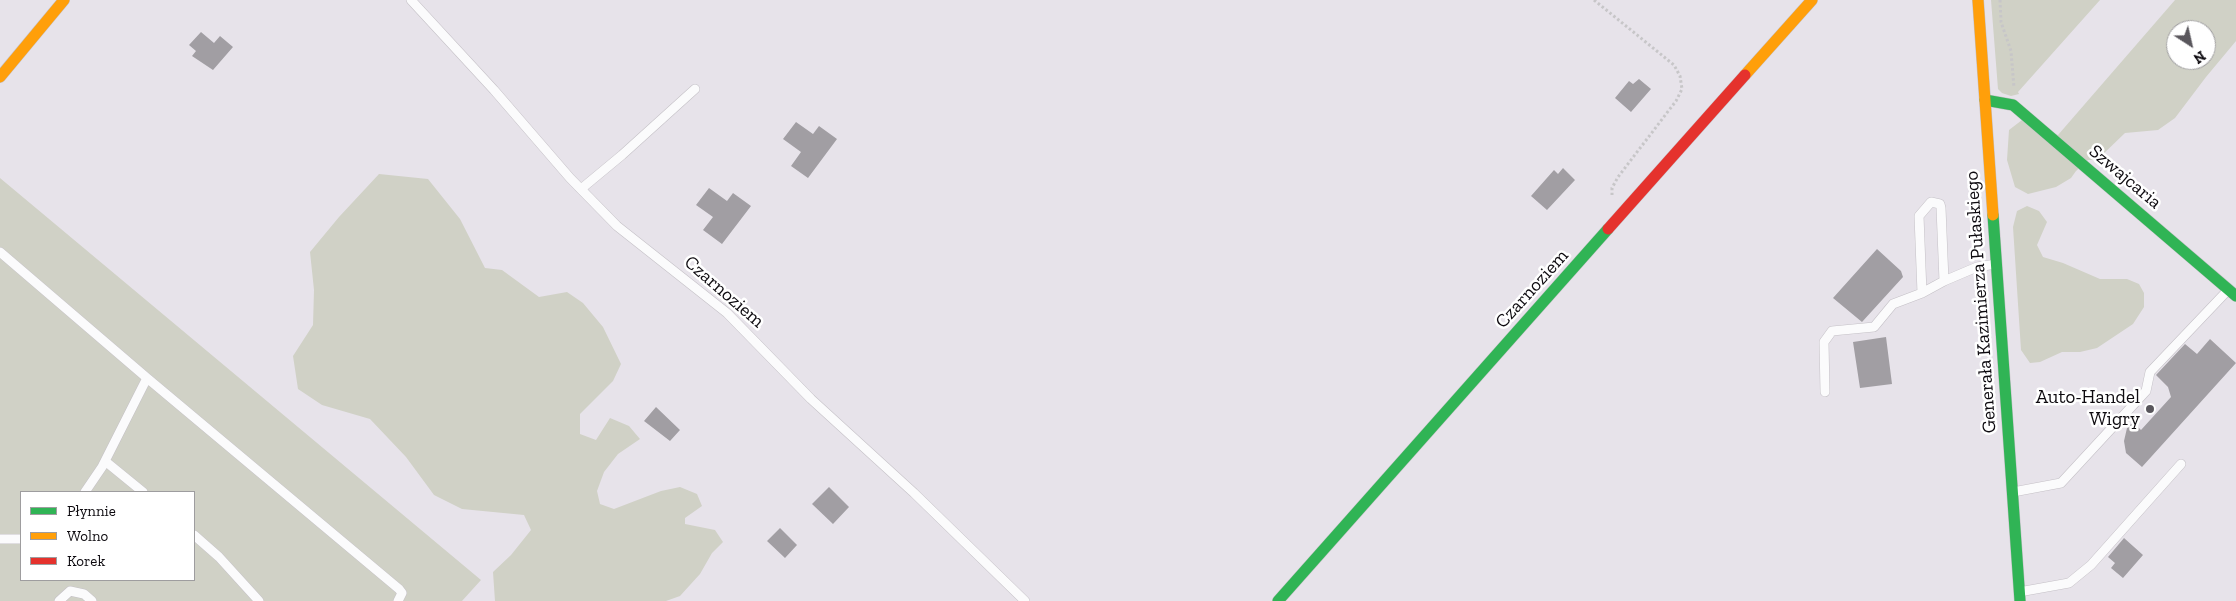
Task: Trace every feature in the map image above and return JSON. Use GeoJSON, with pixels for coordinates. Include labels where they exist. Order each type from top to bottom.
{"type":"FeatureCollection","features":[{"type":"Feature","properties":{"kind":"street"},"geometry":{"type":"LineString","coordinates":[[0,77],[64,0]]}},
{"type":"Feature","properties":{"kind":"street","name":"Czarnoziem"},"geometry":{"type":"LineString","coordinates":[[1278,601],[1812,0]]}},
{"type":"Feature","properties":{"kind":"street","name":"Generała Kazimierza Pułaskiego"},"geometry":{"type":"LineString","coordinates":[[1978,0],[2019,596]]}},
{"type":"Feature","properties":{"kind":"street","name":"Szwajcaria"},"geometry":{"type":"LineString","coordinates":[[1984,100],[2013,105],[2233,292]]}},
{"type":"Feature","properties":{"kind":"lane","name":"Czarnoziem"},"geometry":{"type":"LineString","coordinates":[[411,0],[616,226],[727,313],[811,399],[914,493],[1025,601]]}},
{"type":"Feature","properties":{"kind":"lane"},"geometry":{"type":"LineString","coordinates":[[581,189],[695,89]]}},
{"type":"Feature","properties":{"kind":"lane"},"geometry":{"type":"LineString","coordinates":[[1922,293],[1920,216],[1931,202],[1940,204],[1941,208],[1944,281]]}},
{"type":"Feature","properties":{"kind":"lane"},"geometry":{"type":"LineString","coordinates":[[0,252],[399,589],[402,593],[398,601]]}},
{"type":"Feature","properties":{"kind":"lane"},"geometry":{"type":"LineString","coordinates":[[1825,392],[1824,342],[1832,331],[1874,327],[1893,304],[1922,293],[1977,267],[1996,264]]}},
{"type":"Feature","properties":{"kind":"lane"},"geometry":{"type":"LineString","coordinates":[[2013,492],[2061,483],[2146,392],[2150,372],[2233,292]]}},
{"type":"Feature","properties":{"kind":"lane"},"geometry":{"type":"LineString","coordinates":[[86,491],[105,462],[147,378]]}},
{"type":"Feature","properties":{"kind":"lane"},"geometry":{"type":"LineString","coordinates":[[105,462],[142,491]]}},
{"type":"Feature","properties":{"kind":"lane"},"geometry":{"type":"LineString","coordinates":[[2019,596],[2069,583],[2091,565],[2181,464]]}},
{"type":"Feature","properties":{"kind":"lane"},"geometry":{"type":"LineString","coordinates":[[195,536],[219,557],[259,601]]}},
{"type":"Feature","properties":{"kind":"lane"},"geometry":{"type":"LineString","coordinates":[[0,538],[20,539]]}},
{"type":"Feature","properties":{"kind":"lane"},"geometry":{"type":"LineString","coordinates":[[59,601],[70,591],[84,594],[92,601]]}},
{"type":"Feature","properties":{"kind":"path"},"geometry":{"type":"LineString","coordinates":[[1594,0],[1674,64],[1680,76],[1682,89],[1676,101],[1612,188],[1612,197],[1627,209]]}},
{"type":"Feature","properties":{"kind":"path"},"geometry":{"type":"LineString","coordinates":[[2000,0],[2001,22],[2011,51],[2015,95]]}},
{"type":"Feature","properties":{"kind":"shaded area"},"geometry":{"type":"Polygon","coordinates":[[[1991,0],[2100,0],[2018,92],[2019,94],[2011,96],[2002,93],[1998,89],[1991,0]]]}},
{"type":"Feature","properties":{"kind":"shaded area"},"geometry":{"type":"Polygon","coordinates":[[[2175,0],[2236,0],[2236,41],[2216,65],[2216,20],[2166,20],[2166,70],[2212,70],[2175,118],[2158,130],[2125,133],[2097,160],[2088,160],[2071,178],[2056,187],[2028,194],[2015,187],[2007,160],[2009,130],[2022,120],[2058,135],[2175,0]]]}},
{"type":"Feature","properties":{"kind":"shaded area"},"geometry":{"type":"Polygon","coordinates":[[[379,174],[428,179],[460,219],[485,268],[502,270],[539,297],[567,292],[583,303],[603,327],[621,364],[613,381],[580,414],[580,434],[596,440],[610,418],[629,426],[640,439],[618,454],[604,472],[597,491],[600,504],[614,509],[661,491],[680,487],[697,494],[702,506],[685,518],[685,524],[715,530],[723,542],[712,553],[700,574],[680,596],[666,601],[495,601],[493,572],[511,555],[531,530],[524,515],[462,509],[434,495],[406,457],[370,419],[322,405],[298,389],[293,356],[313,325],[314,290],[310,252],[379,174]]]}},
{"type":"Feature","properties":{"kind":"shaded area"},"geometry":{"type":"Polygon","coordinates":[[[0,178],[481,580],[462,601],[0,601],[0,178]]]}},
{"type":"Feature","properties":{"kind":"shaded area"},"geometry":{"type":"Polygon","coordinates":[[[2027,206],[2039,211],[2047,222],[2037,245],[2043,257],[2063,263],[2100,279],[2127,279],[2139,284],[2144,293],[2144,307],[2133,324],[2097,348],[2080,352],[2062,352],[2040,362],[2030,363],[2021,350],[2013,227],[2017,211],[2027,206]]]}},
{"type":"Feature","properties":{"kind":"building"},"geometry":{"type":"Polygon","coordinates":[[[201,32],[214,43],[220,36],[233,47],[213,70],[192,56],[196,51],[189,45],[201,32]]]}},
{"type":"Feature","properties":{"kind":"building"},"geometry":{"type":"Polygon","coordinates":[[[1639,79],[1651,89],[1631,112],[1615,98],[1629,81],[1633,84],[1639,79]]]}},
{"type":"Feature","properties":{"kind":"building"},"geometry":{"type":"Polygon","coordinates":[[[796,122],[813,134],[819,126],[837,139],[808,178],[791,166],[801,152],[783,139],[796,122]]]}},
{"type":"Feature","properties":{"kind":"building"},"geometry":{"type":"Polygon","coordinates":[[[1563,168],[1575,180],[1547,210],[1531,196],[1554,170],[1558,174],[1563,168]]]}},
{"type":"Feature","properties":{"kind":"building"},"geometry":{"type":"Polygon","coordinates":[[[709,188],[727,201],[733,193],[751,206],[722,244],[703,230],[713,217],[696,205],[709,188]]]}},
{"type":"Feature","properties":{"kind":"building"},"geometry":{"type":"Polygon","coordinates":[[[1877,249],[1901,271],[1903,277],[1862,322],[1833,298],[1877,249]]]}},
{"type":"Feature","properties":{"kind":"building"},"geometry":{"type":"Polygon","coordinates":[[[1886,337],[1892,384],[1860,388],[1853,342],[1886,337]]]}},
{"type":"Feature","properties":{"kind":"building"},"geometry":{"type":"Polygon","coordinates":[[[2210,339],[2236,363],[2142,467],[2126,453],[2124,441],[2127,428],[2133,422],[2141,430],[2171,397],[2168,387],[2156,375],[2185,344],[2197,354],[2210,339]]]}},
{"type":"Feature","properties":{"kind":"building"},"geometry":{"type":"Polygon","coordinates":[[[656,407],[680,430],[670,441],[644,421],[656,407]]]}},
{"type":"Feature","properties":{"kind":"building"},"geometry":{"type":"Polygon","coordinates":[[[829,487],[849,507],[833,524],[812,504],[829,487]]]}},
{"type":"Feature","properties":{"kind":"building"},"geometry":{"type":"Polygon","coordinates":[[[780,528],[797,545],[785,558],[767,541],[780,528]]]}},
{"type":"Feature","properties":{"kind":"building"},"geometry":{"type":"Polygon","coordinates":[[[2124,538],[2143,555],[2123,578],[2111,568],[2115,563],[2108,557],[2124,538]]]}},
{"type":"Feature","properties":{"kind":"traffic: fast"},"geometry":{"type":"LineString","coordinates":[[1985,100],[2013,105],[2236,296]]}},
{"type":"Feature","properties":{"kind":"traffic: fast"},"geometry":{"type":"LineString","coordinates":[[1993,215],[2020,601]]}},
{"type":"Feature","properties":{"kind":"traffic: fast"},"geometry":{"type":"LineString","coordinates":[[1278,601],[1608,229]]}},
{"type":"Feature","properties":{"kind":"traffic: slow"},"geometry":{"type":"LineString","coordinates":[[0,77],[64,0]]}},
{"type":"Feature","properties":{"kind":"traffic: slow"},"geometry":{"type":"LineString","coordinates":[[1745,75],[1812,0]]}},
{"type":"Feature","properties":{"kind":"traffic: slow"},"geometry":{"type":"LineString","coordinates":[[1978,0],[1993,215]]}},
{"type":"Feature","properties":{"kind":"traffic: jam"},"geometry":{"type":"LineString","coordinates":[[1608,229],[1745,75]]}},
{"type":"Feature","properties":{"kind":"place","name":"Auto-Handel Wigry"},"geometry":{"type":"Point","coordinates":[2150,409]}}]}
